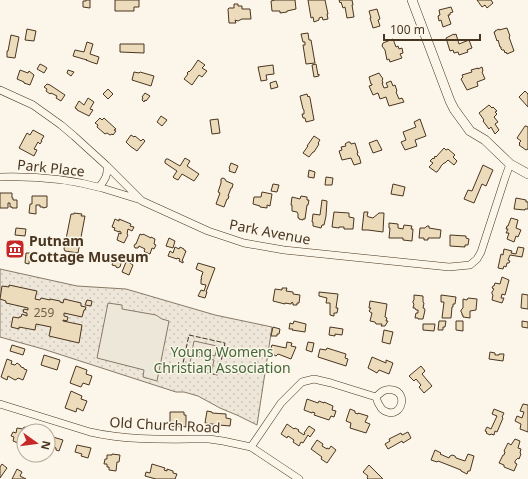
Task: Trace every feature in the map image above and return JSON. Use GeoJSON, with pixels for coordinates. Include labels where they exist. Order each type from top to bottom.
{"type":"FeatureCollection","features":[{"type":"Feature","properties":{"kind":"main road"},"geometry":{"type":"LineString","coordinates":[[412,0],[454,109],[470,131],[485,140],[510,164],[528,174]]}},
{"type":"Feature","properties":{"kind":"street","name":"Park Avenue"},"geometry":{"type":"LineString","coordinates":[[0,90],[33,105],[46,114],[74,136],[142,201],[208,231],[244,243],[298,252],[449,267],[470,266],[481,252],[504,178],[510,164]]}},
{"type":"Feature","properties":{"kind":"street","name":"Park Place"},"geometry":{"type":"LineString","coordinates":[[99,187],[103,183],[107,173],[107,166]]}},
{"type":"Feature","properties":{"kind":"street","name":"Park Place"},"geometry":{"type":"LineString","coordinates":[[0,177],[45,178],[74,182],[99,187],[142,201]]}},
{"type":"Feature","properties":{"kind":"street"},"geometry":{"type":"LineString","coordinates":[[251,447],[280,402],[302,382],[314,379],[376,397]]}},
{"type":"Feature","properties":{"kind":"street","name":"Old Church Road"},"geometry":{"type":"LineString","coordinates":[[0,404],[101,435],[119,437],[223,440],[251,447],[299,479]]}},
{"type":"Feature","properties":{"kind":"green space","name":"Young Womens Christian Association"},"geometry":{"type":"Polygon","coordinates":[[[0,269],[77,286],[126,289],[215,315],[272,327],[257,425],[198,396],[184,392],[176,392],[43,349],[0,337],[0,269]]]}},
{"type":"Feature","properties":{"kind":"green space"},"geometry":{"type":"Polygon","coordinates":[[[194,341],[217,346],[215,356],[192,351],[194,341]]]}},
{"type":"Feature","properties":{"kind":"green space"},"geometry":{"type":"Polygon","coordinates":[[[192,355],[214,360],[212,370],[189,365],[192,355]]]}},
{"type":"Feature","properties":{"kind":"shaded area"},"geometry":{"type":"Polygon","coordinates":[[[108,303],[122,305],[122,309],[156,315],[169,321],[157,381],[143,377],[144,370],[97,358],[108,303]]]}},
{"type":"Feature","properties":{"kind":"building"},"geometry":{"type":"Polygon","coordinates":[[[90,0],[90,8],[83,7],[83,1],[90,0]]]}},
{"type":"Feature","properties":{"kind":"building"},"geometry":{"type":"Polygon","coordinates":[[[115,0],[139,0],[139,7],[134,7],[134,11],[115,11],[115,0]]]}},
{"type":"Feature","properties":{"kind":"building"},"geometry":{"type":"Polygon","coordinates":[[[295,0],[296,9],[280,13],[280,11],[272,11],[271,1],[295,0]]]}},
{"type":"Feature","properties":{"kind":"building"},"geometry":{"type":"Polygon","coordinates":[[[308,0],[325,0],[328,19],[323,20],[322,17],[314,22],[313,17],[311,18],[308,0]]]}},
{"type":"Feature","properties":{"kind":"building"},"geometry":{"type":"Polygon","coordinates":[[[339,0],[352,0],[354,17],[347,18],[345,7],[343,8],[339,0]]]}},
{"type":"Feature","properties":{"kind":"building"},"geometry":{"type":"Polygon","coordinates":[[[477,0],[491,0],[493,3],[487,8],[485,5],[482,7],[477,0]]]}},
{"type":"Feature","properties":{"kind":"building"},"geometry":{"type":"Polygon","coordinates":[[[234,4],[242,6],[242,9],[250,9],[251,19],[235,20],[236,23],[229,23],[228,9],[234,8],[234,4]]]}},
{"type":"Feature","properties":{"kind":"building"},"geometry":{"type":"Polygon","coordinates":[[[451,7],[453,12],[448,15],[451,24],[443,27],[441,20],[439,21],[439,10],[451,7]]]}},
{"type":"Feature","properties":{"kind":"building"},"geometry":{"type":"Polygon","coordinates":[[[377,9],[380,19],[378,20],[380,26],[373,28],[369,11],[377,9]]]}},
{"type":"Feature","properties":{"kind":"building"},"geometry":{"type":"Polygon","coordinates":[[[507,28],[514,51],[507,54],[501,49],[494,32],[499,29],[507,28]]]}},
{"type":"Feature","properties":{"kind":"building"},"geometry":{"type":"Polygon","coordinates":[[[27,29],[36,31],[34,41],[25,40],[27,29]]]}},
{"type":"Feature","properties":{"kind":"building"},"geometry":{"type":"Polygon","coordinates":[[[308,33],[309,40],[311,40],[315,63],[306,64],[303,45],[305,45],[305,42],[303,42],[301,34],[308,33]]]}},
{"type":"Feature","properties":{"kind":"building"},"geometry":{"type":"Polygon","coordinates":[[[456,34],[459,44],[469,40],[472,48],[467,50],[468,52],[459,55],[458,52],[454,53],[453,50],[450,51],[446,38],[456,34]]]}},
{"type":"Feature","properties":{"kind":"building"},"geometry":{"type":"Polygon","coordinates":[[[11,35],[19,37],[15,58],[7,57],[11,35]]]}},
{"type":"Feature","properties":{"kind":"building"},"geometry":{"type":"Polygon","coordinates":[[[393,39],[396,47],[398,46],[399,49],[402,48],[403,53],[400,54],[402,58],[390,62],[389,59],[387,60],[385,50],[382,46],[383,43],[393,39]]]}},
{"type":"Feature","properties":{"kind":"building"},"geometry":{"type":"Polygon","coordinates":[[[87,42],[93,44],[90,54],[99,57],[97,64],[73,56],[75,50],[84,52],[87,42]]]}},
{"type":"Feature","properties":{"kind":"building"},"geometry":{"type":"Polygon","coordinates":[[[120,44],[144,44],[144,53],[120,52],[120,44]]]}},
{"type":"Feature","properties":{"kind":"building"},"geometry":{"type":"Polygon","coordinates":[[[198,60],[205,65],[202,68],[207,71],[202,77],[199,75],[192,85],[184,79],[198,60]]]}},
{"type":"Feature","properties":{"kind":"building"},"geometry":{"type":"Polygon","coordinates":[[[40,64],[47,68],[44,73],[37,69],[40,64]]]}},
{"type":"Feature","properties":{"kind":"building"},"geometry":{"type":"Polygon","coordinates":[[[316,64],[319,76],[314,77],[312,65],[316,64]]]}},
{"type":"Feature","properties":{"kind":"building"},"geometry":{"type":"Polygon","coordinates":[[[273,65],[274,74],[266,75],[267,80],[261,81],[258,67],[273,65]]]}},
{"type":"Feature","properties":{"kind":"building"},"geometry":{"type":"Polygon","coordinates":[[[482,67],[482,72],[485,79],[477,82],[478,86],[467,90],[461,79],[463,77],[462,75],[472,72],[471,70],[482,67]]]}},
{"type":"Feature","properties":{"kind":"building"},"geometry":{"type":"Polygon","coordinates":[[[20,70],[28,73],[29,71],[34,75],[30,85],[17,79],[20,70]]]}},
{"type":"Feature","properties":{"kind":"building"},"geometry":{"type":"Polygon","coordinates":[[[68,70],[74,72],[71,76],[67,73],[68,70]]]}},
{"type":"Feature","properties":{"kind":"building"},"geometry":{"type":"Polygon","coordinates":[[[134,72],[154,76],[151,86],[132,80],[134,72]]]}},
{"type":"Feature","properties":{"kind":"building"},"geometry":{"type":"Polygon","coordinates":[[[379,73],[383,79],[382,83],[384,88],[388,87],[386,83],[391,81],[393,86],[395,85],[399,99],[402,98],[404,102],[389,106],[386,97],[380,99],[378,93],[373,95],[369,86],[372,84],[369,77],[379,73]]]}},
{"type":"Feature","properties":{"kind":"building"},"geometry":{"type":"Polygon","coordinates":[[[276,81],[278,87],[271,89],[270,83],[276,81]]]}},
{"type":"Feature","properties":{"kind":"building"},"geometry":{"type":"Polygon","coordinates":[[[47,84],[65,95],[61,101],[56,98],[57,96],[46,91],[47,89],[44,87],[47,84]]]}},
{"type":"Feature","properties":{"kind":"building"},"geometry":{"type":"Polygon","coordinates":[[[108,89],[113,94],[108,99],[103,94],[108,89]]]}},
{"type":"Feature","properties":{"kind":"building"},"geometry":{"type":"Polygon","coordinates":[[[525,91],[528,94],[528,107],[519,97],[525,91]]]}},
{"type":"Feature","properties":{"kind":"building"},"geometry":{"type":"Polygon","coordinates":[[[145,93],[150,96],[144,102],[142,97],[145,93]]]}},
{"type":"Feature","properties":{"kind":"building"},"geometry":{"type":"Polygon","coordinates":[[[307,94],[310,98],[314,120],[306,122],[302,114],[304,114],[304,110],[300,96],[307,94]]]}},
{"type":"Feature","properties":{"kind":"building"},"geometry":{"type":"Polygon","coordinates":[[[88,98],[94,102],[90,109],[93,110],[89,116],[75,108],[79,101],[84,105],[88,98]]]}},
{"type":"Feature","properties":{"kind":"building"},"geometry":{"type":"Polygon","coordinates":[[[489,105],[497,111],[495,112],[497,114],[494,117],[498,122],[495,124],[499,130],[495,134],[491,127],[489,129],[479,113],[489,105]]]}},
{"type":"Feature","properties":{"kind":"building"},"geometry":{"type":"Polygon","coordinates":[[[161,116],[167,120],[162,126],[157,122],[161,116]]]}},
{"type":"Feature","properties":{"kind":"building"},"geometry":{"type":"Polygon","coordinates":[[[100,118],[102,120],[104,118],[116,129],[114,130],[116,131],[113,135],[107,133],[105,134],[97,127],[98,125],[95,123],[100,118]]]}},
{"type":"Feature","properties":{"kind":"building"},"geometry":{"type":"Polygon","coordinates":[[[218,119],[220,133],[212,134],[210,120],[218,119]]]}},
{"type":"Feature","properties":{"kind":"building"},"geometry":{"type":"Polygon","coordinates":[[[420,119],[426,136],[415,140],[417,146],[405,150],[401,142],[406,140],[403,132],[416,127],[414,122],[420,119]]]}},
{"type":"Feature","properties":{"kind":"building"},"geometry":{"type":"Polygon","coordinates":[[[525,126],[528,127],[528,149],[526,150],[519,145],[521,141],[517,138],[525,126]]]}},
{"type":"Feature","properties":{"kind":"building"},"geometry":{"type":"Polygon","coordinates":[[[33,130],[44,136],[40,144],[38,142],[34,149],[37,150],[34,156],[19,148],[27,133],[30,135],[33,130]]]}},
{"type":"Feature","properties":{"kind":"building"},"geometry":{"type":"Polygon","coordinates":[[[131,135],[134,137],[135,136],[141,141],[143,139],[145,141],[137,151],[126,142],[131,135]]]}},
{"type":"Feature","properties":{"kind":"building"},"geometry":{"type":"Polygon","coordinates":[[[314,136],[320,140],[314,152],[309,157],[303,153],[314,136]]]}},
{"type":"Feature","properties":{"kind":"building"},"geometry":{"type":"Polygon","coordinates":[[[377,140],[382,150],[373,153],[369,143],[377,140]]]}},
{"type":"Feature","properties":{"kind":"building"},"geometry":{"type":"Polygon","coordinates":[[[348,142],[351,144],[355,143],[361,163],[354,165],[351,158],[342,160],[339,151],[342,150],[341,147],[346,146],[345,144],[348,142]]]}},
{"type":"Feature","properties":{"kind":"building"},"geometry":{"type":"Polygon","coordinates":[[[444,148],[446,150],[448,149],[455,155],[453,157],[457,161],[454,165],[448,160],[436,172],[429,167],[433,163],[430,161],[433,158],[434,159],[435,156],[436,157],[444,148]]]}},
{"type":"Feature","properties":{"kind":"building"},"geometry":{"type":"Polygon","coordinates":[[[185,158],[190,161],[187,166],[199,174],[194,181],[182,174],[178,180],[174,178],[173,177],[177,171],[165,163],[166,159],[168,159],[180,166],[185,158]]]}},
{"type":"Feature","properties":{"kind":"building"},"geometry":{"type":"Polygon","coordinates":[[[231,163],[238,166],[235,173],[229,171],[231,163]]]}},
{"type":"Feature","properties":{"kind":"building"},"geometry":{"type":"Polygon","coordinates":[[[483,165],[493,170],[486,186],[482,184],[474,203],[464,199],[468,190],[472,191],[483,165]]]}},
{"type":"Feature","properties":{"kind":"building"},"geometry":{"type":"Polygon","coordinates":[[[309,170],[315,172],[314,178],[308,177],[309,170]]]}},
{"type":"Feature","properties":{"kind":"building"},"geometry":{"type":"Polygon","coordinates":[[[326,177],[333,178],[332,185],[325,185],[326,177]]]}},
{"type":"Feature","properties":{"kind":"building"},"geometry":{"type":"Polygon","coordinates":[[[223,178],[233,184],[224,207],[216,204],[220,193],[218,192],[221,179],[223,178]]]}},
{"type":"Feature","properties":{"kind":"building"},"geometry":{"type":"Polygon","coordinates":[[[273,184],[279,185],[277,192],[271,191],[273,184]]]}},
{"type":"Feature","properties":{"kind":"building"},"geometry":{"type":"Polygon","coordinates":[[[393,184],[405,187],[403,196],[391,194],[393,184]]]}},
{"type":"Feature","properties":{"kind":"building"},"geometry":{"type":"Polygon","coordinates":[[[262,192],[272,194],[270,206],[267,205],[267,208],[253,204],[254,197],[261,197],[262,192]]]}},
{"type":"Feature","properties":{"kind":"building"},"geometry":{"type":"Polygon","coordinates":[[[0,193],[12,193],[13,200],[17,200],[17,208],[10,207],[10,203],[8,203],[8,208],[0,208],[0,193]]]}},
{"type":"Feature","properties":{"kind":"building"},"geometry":{"type":"Polygon","coordinates":[[[32,196],[47,196],[47,207],[43,208],[40,207],[40,205],[36,205],[36,214],[29,213],[30,204],[32,204],[32,196]]]}},
{"type":"Feature","properties":{"kind":"building"},"geometry":{"type":"Polygon","coordinates":[[[301,196],[307,197],[307,200],[309,200],[305,219],[303,220],[298,218],[297,212],[292,211],[291,205],[292,197],[300,199],[301,196]]]}},
{"type":"Feature","properties":{"kind":"building"},"geometry":{"type":"Polygon","coordinates":[[[516,198],[526,200],[526,202],[528,202],[528,209],[514,209],[516,198]]]}},
{"type":"Feature","properties":{"kind":"building"},"geometry":{"type":"Polygon","coordinates":[[[322,200],[327,201],[324,225],[322,225],[321,228],[313,226],[312,222],[313,214],[320,215],[322,200]]]}},
{"type":"Feature","properties":{"kind":"building"},"geometry":{"type":"Polygon","coordinates":[[[334,212],[349,213],[349,217],[354,218],[353,229],[332,227],[334,212]]]}},
{"type":"Feature","properties":{"kind":"building"},"geometry":{"type":"Polygon","coordinates":[[[364,212],[368,212],[367,216],[373,218],[379,213],[384,213],[383,232],[362,230],[364,212]]]}},
{"type":"Feature","properties":{"kind":"building"},"geometry":{"type":"Polygon","coordinates":[[[74,213],[85,216],[78,253],[65,251],[64,249],[71,214],[74,213]]]}},
{"type":"Feature","properties":{"kind":"building"},"geometry":{"type":"Polygon","coordinates":[[[511,218],[518,220],[516,228],[521,230],[518,237],[516,236],[514,242],[507,239],[509,233],[506,233],[508,229],[506,229],[507,226],[511,218]]]}},
{"type":"Feature","properties":{"kind":"building"},"geometry":{"type":"Polygon","coordinates":[[[115,219],[131,224],[130,226],[134,227],[132,231],[128,229],[128,235],[124,243],[117,240],[119,233],[121,234],[121,232],[114,230],[115,228],[112,227],[115,219]]]}},
{"type":"Feature","properties":{"kind":"building"},"geometry":{"type":"Polygon","coordinates":[[[389,223],[398,224],[398,228],[403,229],[404,225],[412,226],[412,241],[403,240],[403,238],[389,238],[389,223]]]}},
{"type":"Feature","properties":{"kind":"building"},"geometry":{"type":"Polygon","coordinates":[[[429,226],[429,228],[441,230],[440,238],[428,238],[428,240],[424,240],[424,238],[419,238],[420,228],[425,228],[429,226]]]}},
{"type":"Feature","properties":{"kind":"building"},"geometry":{"type":"Polygon","coordinates":[[[16,228],[26,229],[25,236],[15,235],[16,228]]]}},
{"type":"Feature","properties":{"kind":"building"},"geometry":{"type":"Polygon","coordinates":[[[140,234],[155,239],[154,244],[156,245],[154,249],[152,248],[150,254],[145,252],[145,249],[139,246],[138,248],[135,248],[134,246],[140,234]]]}},
{"type":"Feature","properties":{"kind":"building"},"geometry":{"type":"Polygon","coordinates":[[[450,235],[466,236],[466,238],[469,239],[468,245],[465,245],[465,247],[450,246],[450,235]]]}},
{"type":"Feature","properties":{"kind":"building"},"geometry":{"type":"Polygon","coordinates":[[[169,238],[175,241],[173,248],[166,246],[169,238]]]}},
{"type":"Feature","properties":{"kind":"building"},"geometry":{"type":"Polygon","coordinates":[[[175,247],[179,249],[180,247],[186,251],[182,261],[183,263],[179,261],[180,259],[168,256],[170,251],[173,253],[175,247]]]}},
{"type":"Feature","properties":{"kind":"building"},"geometry":{"type":"Polygon","coordinates":[[[518,247],[524,248],[522,257],[510,255],[508,260],[510,261],[507,263],[506,267],[504,266],[503,269],[498,268],[501,254],[503,255],[504,249],[512,251],[511,253],[516,254],[518,247]]]}},
{"type":"Feature","properties":{"kind":"building"},"geometry":{"type":"Polygon","coordinates":[[[26,253],[30,253],[29,264],[25,263],[26,253]]]}},
{"type":"Feature","properties":{"kind":"building"},"geometry":{"type":"Polygon","coordinates":[[[115,257],[122,260],[120,267],[118,268],[112,265],[115,257]]]}},
{"type":"Feature","properties":{"kind":"building"},"geometry":{"type":"Polygon","coordinates":[[[126,262],[133,265],[129,275],[122,272],[126,262]]]}},
{"type":"Feature","properties":{"kind":"building"},"geometry":{"type":"Polygon","coordinates":[[[198,263],[215,268],[205,298],[198,296],[201,290],[204,291],[206,285],[201,284],[203,272],[196,269],[198,263]]]}},
{"type":"Feature","properties":{"kind":"building"},"geometry":{"type":"Polygon","coordinates":[[[502,277],[509,280],[505,295],[502,294],[501,298],[504,298],[502,303],[492,300],[492,292],[494,289],[492,288],[495,283],[500,284],[502,277]]]}},
{"type":"Feature","properties":{"kind":"building"},"geometry":{"type":"Polygon","coordinates":[[[9,285],[37,291],[35,299],[50,299],[63,303],[64,299],[81,303],[81,306],[86,307],[82,317],[64,313],[64,316],[68,317],[67,321],[63,321],[82,325],[79,343],[49,336],[51,327],[36,324],[35,330],[11,327],[13,317],[19,318],[22,314],[27,316],[27,313],[23,312],[24,309],[28,310],[28,308],[6,303],[6,301],[0,299],[2,286],[9,287],[9,285]]]}},
{"type":"Feature","properties":{"kind":"building"},"geometry":{"type":"Polygon","coordinates":[[[282,288],[287,288],[286,291],[300,295],[299,303],[297,303],[297,305],[293,305],[292,302],[291,304],[285,304],[273,301],[275,289],[282,290],[282,288]]]}},
{"type":"Feature","properties":{"kind":"building"},"geometry":{"type":"Polygon","coordinates":[[[319,292],[338,294],[336,308],[338,308],[337,313],[334,313],[334,316],[330,315],[330,303],[326,303],[327,298],[319,296],[319,292]]]}},
{"type":"Feature","properties":{"kind":"building"},"geometry":{"type":"Polygon","coordinates":[[[522,294],[528,295],[528,309],[521,308],[522,294]]]}},
{"type":"Feature","properties":{"kind":"building"},"geometry":{"type":"Polygon","coordinates":[[[414,295],[423,296],[423,308],[425,310],[423,319],[415,318],[418,310],[413,308],[414,295]]]}},
{"type":"Feature","properties":{"kind":"building"},"geometry":{"type":"Polygon","coordinates":[[[441,295],[456,297],[455,304],[453,304],[452,307],[451,318],[442,318],[444,302],[441,302],[441,295]]]}},
{"type":"Feature","properties":{"kind":"building"},"geometry":{"type":"Polygon","coordinates":[[[468,298],[477,299],[476,310],[470,311],[470,318],[463,317],[461,312],[463,308],[463,299],[467,300],[468,298]]]}},
{"type":"Feature","properties":{"kind":"building"},"geometry":{"type":"Polygon","coordinates":[[[87,300],[92,301],[91,306],[85,305],[87,300]]]}},
{"type":"Feature","properties":{"kind":"building"},"geometry":{"type":"Polygon","coordinates":[[[370,301],[387,304],[385,317],[387,318],[386,321],[388,321],[385,326],[381,326],[382,324],[376,324],[375,322],[370,321],[372,313],[369,311],[371,308],[369,308],[370,301]]]}},
{"type":"Feature","properties":{"kind":"building"},"geometry":{"type":"Polygon","coordinates":[[[294,321],[306,324],[305,332],[289,329],[290,323],[293,324],[294,321]]]}},
{"type":"Feature","properties":{"kind":"building"},"geometry":{"type":"Polygon","coordinates":[[[439,321],[446,321],[443,330],[438,330],[439,321]]]}},
{"type":"Feature","properties":{"kind":"building"},"geometry":{"type":"Polygon","coordinates":[[[456,321],[463,321],[463,331],[456,330],[456,321]]]}},
{"type":"Feature","properties":{"kind":"building"},"geometry":{"type":"Polygon","coordinates":[[[522,321],[528,322],[528,328],[522,327],[522,321]]]}},
{"type":"Feature","properties":{"kind":"building"},"geometry":{"type":"Polygon","coordinates":[[[423,324],[435,324],[434,331],[423,330],[423,324]]]}},
{"type":"Feature","properties":{"kind":"building"},"geometry":{"type":"Polygon","coordinates":[[[273,327],[280,329],[277,336],[271,336],[273,327]]]}},
{"type":"Feature","properties":{"kind":"building"},"geometry":{"type":"Polygon","coordinates":[[[330,327],[343,329],[342,335],[329,335],[330,327]]]}},
{"type":"Feature","properties":{"kind":"building"},"geometry":{"type":"Polygon","coordinates":[[[384,330],[393,332],[390,344],[382,342],[384,330]]]}},
{"type":"Feature","properties":{"kind":"building"},"geometry":{"type":"Polygon","coordinates":[[[287,342],[292,343],[291,346],[296,347],[291,359],[278,354],[276,356],[270,351],[272,345],[286,348],[287,342]]]}},
{"type":"Feature","properties":{"kind":"building"},"geometry":{"type":"Polygon","coordinates":[[[308,342],[314,343],[312,352],[306,350],[308,342]]]}},
{"type":"Feature","properties":{"kind":"building"},"geometry":{"type":"Polygon","coordinates":[[[12,345],[25,349],[23,355],[10,351],[12,345]]]}},
{"type":"Feature","properties":{"kind":"building"},"geometry":{"type":"Polygon","coordinates":[[[327,348],[346,354],[345,358],[348,359],[346,366],[318,357],[320,349],[326,350],[327,348]]]}},
{"type":"Feature","properties":{"kind":"building"},"geometry":{"type":"Polygon","coordinates":[[[490,352],[495,353],[495,355],[504,354],[503,361],[489,359],[490,352]]]}},
{"type":"Feature","properties":{"kind":"building"},"geometry":{"type":"Polygon","coordinates":[[[44,355],[60,360],[57,370],[41,365],[44,355]]]}},
{"type":"Feature","properties":{"kind":"building"},"geometry":{"type":"Polygon","coordinates":[[[372,357],[386,363],[386,360],[393,363],[389,374],[379,370],[377,373],[368,368],[372,357]]]}},
{"type":"Feature","properties":{"kind":"building"},"geometry":{"type":"Polygon","coordinates":[[[7,359],[12,361],[11,364],[15,365],[17,363],[27,370],[23,380],[18,378],[15,380],[8,376],[7,380],[1,377],[7,359]]]}},
{"type":"Feature","properties":{"kind":"building"},"geometry":{"type":"Polygon","coordinates":[[[76,366],[87,370],[86,374],[92,376],[89,385],[83,383],[81,387],[70,383],[76,366]]]}},
{"type":"Feature","properties":{"kind":"building"},"geometry":{"type":"Polygon","coordinates":[[[421,366],[425,371],[422,374],[432,386],[424,393],[419,387],[421,385],[416,379],[414,381],[409,376],[421,366]]]}},
{"type":"Feature","properties":{"kind":"building"},"geometry":{"type":"Polygon","coordinates":[[[71,391],[82,396],[81,399],[87,401],[83,411],[77,408],[76,412],[65,408],[71,391]]]}},
{"type":"Feature","properties":{"kind":"building"},"geometry":{"type":"Polygon","coordinates":[[[307,399],[318,403],[319,401],[324,402],[333,406],[332,410],[336,411],[334,417],[331,416],[329,420],[314,415],[315,413],[304,410],[307,399]]]}},
{"type":"Feature","properties":{"kind":"building"},"geometry":{"type":"Polygon","coordinates":[[[523,404],[528,405],[528,432],[520,429],[521,424],[515,421],[517,416],[522,418],[524,412],[520,411],[523,404]]]}},
{"type":"Feature","properties":{"kind":"building"},"geometry":{"type":"Polygon","coordinates":[[[350,409],[355,411],[355,413],[368,416],[365,422],[370,424],[366,433],[350,428],[351,423],[346,421],[350,409]]]}},
{"type":"Feature","properties":{"kind":"building"},"geometry":{"type":"Polygon","coordinates":[[[494,409],[504,413],[497,432],[495,431],[494,435],[490,435],[485,431],[487,427],[491,429],[497,416],[492,414],[494,409]]]}},
{"type":"Feature","properties":{"kind":"building"},"geometry":{"type":"Polygon","coordinates":[[[207,411],[226,414],[226,418],[231,419],[230,426],[205,423],[207,411]]]}},
{"type":"Feature","properties":{"kind":"building"},"geometry":{"type":"Polygon","coordinates":[[[170,412],[184,412],[184,415],[186,415],[186,427],[170,426],[170,412]]]}},
{"type":"Feature","properties":{"kind":"building"},"geometry":{"type":"Polygon","coordinates":[[[287,424],[294,429],[299,430],[298,431],[304,435],[309,426],[315,430],[310,437],[308,435],[303,443],[301,442],[299,446],[288,436],[287,438],[281,434],[287,424]]]}},
{"type":"Feature","properties":{"kind":"building"},"geometry":{"type":"Polygon","coordinates":[[[13,432],[16,433],[16,442],[13,441],[14,437],[11,436],[13,432]]]}},
{"type":"Feature","properties":{"kind":"building"},"geometry":{"type":"Polygon","coordinates":[[[408,432],[411,438],[388,449],[385,444],[390,441],[389,439],[401,433],[402,435],[408,432]]]}},
{"type":"Feature","properties":{"kind":"building"},"geometry":{"type":"Polygon","coordinates":[[[56,438],[63,440],[59,451],[56,450],[56,438]]]}},
{"type":"Feature","properties":{"kind":"building"},"geometry":{"type":"Polygon","coordinates":[[[515,439],[520,441],[518,448],[521,449],[521,454],[519,459],[518,458],[515,461],[517,464],[514,471],[499,463],[504,455],[504,451],[508,443],[511,445],[515,439]]]}},
{"type":"Feature","properties":{"kind":"building"},"geometry":{"type":"Polygon","coordinates":[[[317,440],[327,449],[331,446],[336,450],[327,463],[321,459],[322,457],[311,449],[317,440]]]}},
{"type":"Feature","properties":{"kind":"building"},"geometry":{"type":"Polygon","coordinates":[[[77,445],[91,448],[88,458],[75,452],[77,445]]]}},
{"type":"Feature","properties":{"kind":"building"},"geometry":{"type":"Polygon","coordinates":[[[435,450],[449,458],[452,455],[465,461],[468,454],[474,456],[470,471],[468,471],[467,474],[438,461],[431,460],[435,450]]]}},
{"type":"Feature","properties":{"kind":"building"},"geometry":{"type":"Polygon","coordinates":[[[107,455],[120,455],[119,462],[117,462],[116,471],[109,470],[107,464],[104,464],[105,459],[107,459],[107,455]]]}},
{"type":"Feature","properties":{"kind":"building"},"geometry":{"type":"Polygon","coordinates":[[[2,464],[7,468],[0,478],[0,467],[2,464]]]}},
{"type":"Feature","properties":{"kind":"building"},"geometry":{"type":"Polygon","coordinates":[[[152,464],[165,468],[164,470],[167,471],[167,469],[173,471],[173,473],[177,474],[175,479],[156,479],[145,476],[146,472],[150,473],[152,464]]]}},
{"type":"Feature","properties":{"kind":"building"},"geometry":{"type":"Polygon","coordinates":[[[369,465],[383,479],[367,478],[368,476],[363,472],[369,465]]]}},
{"type":"Feature","properties":{"kind":"building"},"geometry":{"type":"Polygon","coordinates":[[[17,469],[22,472],[20,476],[26,479],[12,479],[17,469]]]}},
{"type":"Feature","properties":{"kind":"fence"},"geometry":{"type":"LineString","coordinates":[[189,335],[225,343],[218,375],[182,368],[189,335]]}},
{"type":"Feature","properties":{"kind":"place","name":"Putnam Cottage Museum"},"geometry":{"type":"Point","coordinates":[15,249]}}]}
